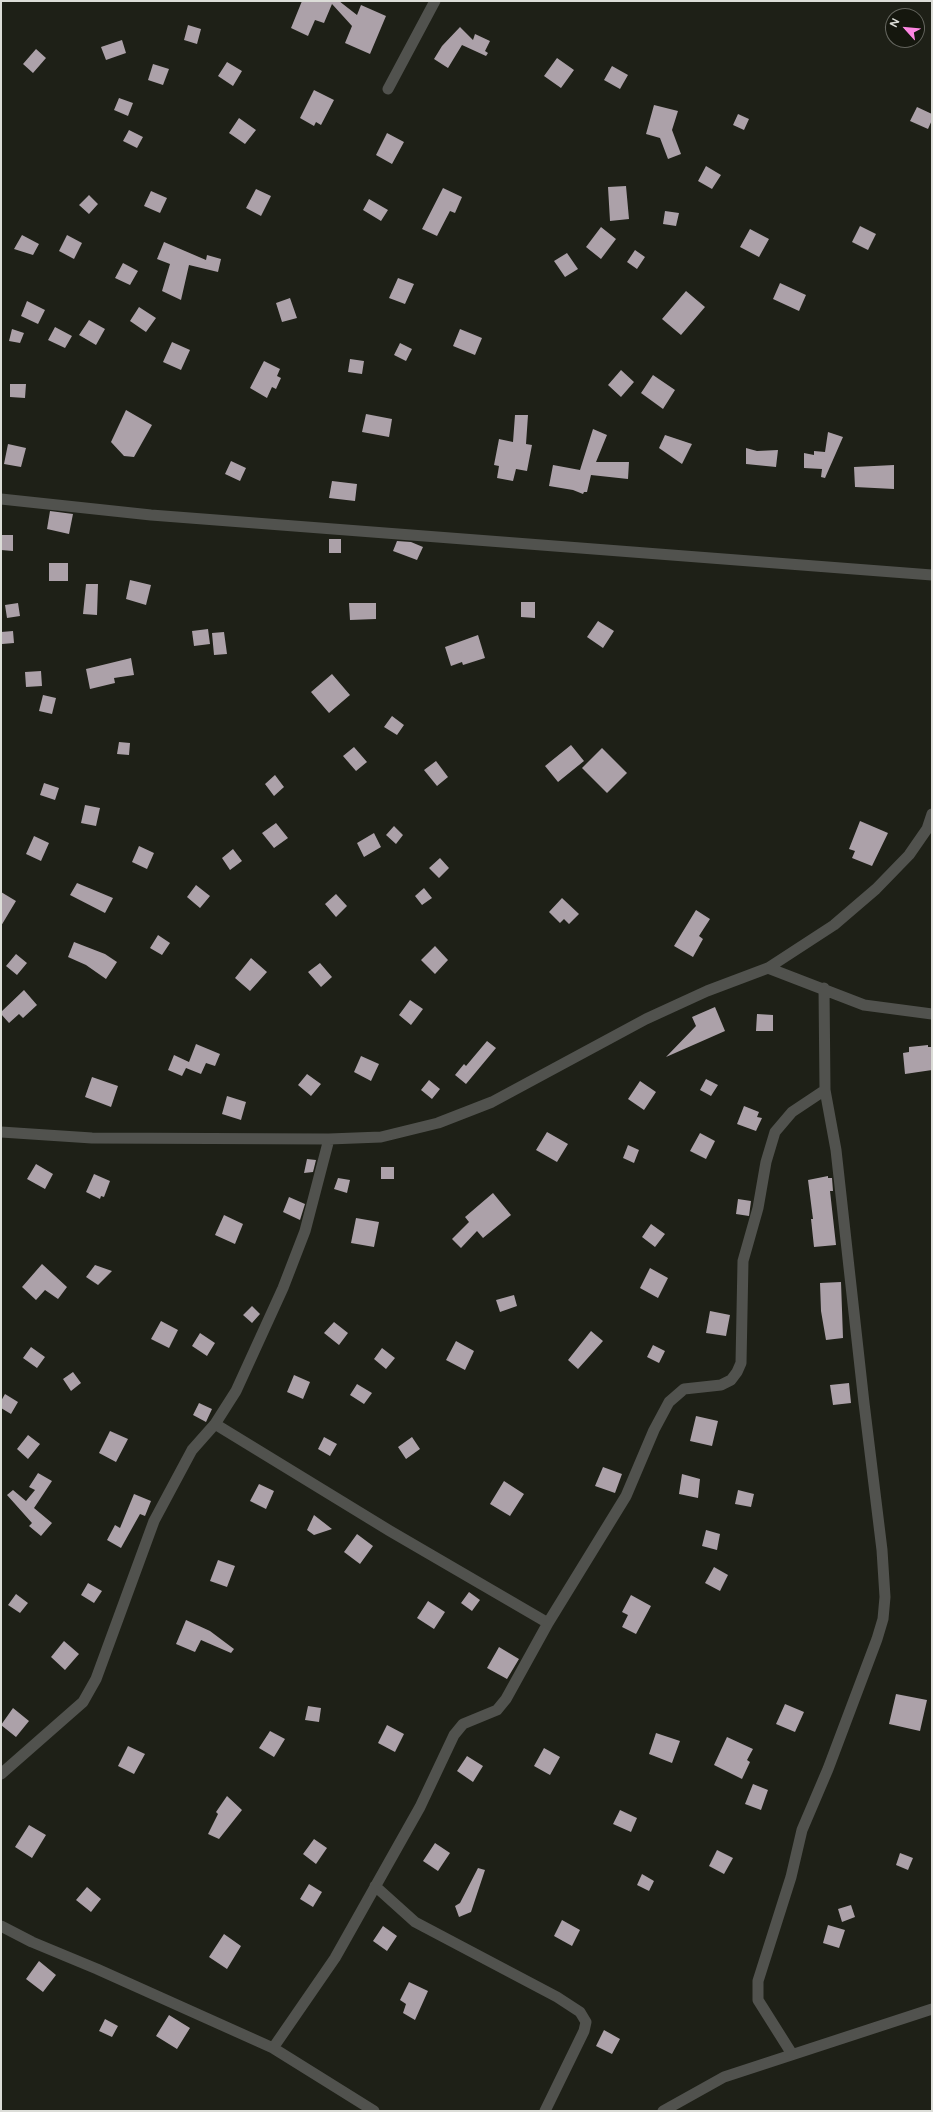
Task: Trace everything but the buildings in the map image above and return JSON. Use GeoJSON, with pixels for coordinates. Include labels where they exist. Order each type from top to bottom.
{"type":"FeatureCollection","features":[{"type":"Feature","properties":{"kind":"street"},"geometry":{"type":"LineString","coordinates":[[388,88],[435,1]]}},
{"type":"Feature","properties":{"kind":"street"},"geometry":{"type":"LineString","coordinates":[[1,499],[151,515],[932,574]]}},
{"type":"Feature","properties":{"kind":"street"},"geometry":{"type":"LineString","coordinates":[[1,1132],[92,1138],[329,1139],[381,1137],[438,1123],[492,1102],[653,1016],[707,991],[768,968],[834,925],[876,889],[909,855],[927,829],[932,814]]}},
{"type":"Feature","properties":{"kind":"street"},"geometry":{"type":"LineString","coordinates":[[768,968],[824,988],[864,1005],[932,1014]]}},
{"type":"Feature","properties":{"kind":"street"},"geometry":{"type":"LineString","coordinates":[[792,2054],[758,2000],[758,1980],[791,1877],[802,1830],[828,1769],[877,1639],[883,1619],[884,1597],[882,1550],[836,1150],[825,1090],[824,988]]}},
{"type":"Feature","properties":{"kind":"street"},"geometry":{"type":"LineString","coordinates":[[273,2048],[334,1958],[420,1807],[454,1735],[463,1724],[497,1710],[506,1699],[548,1623],[626,1496],[654,1430],[669,1402],[684,1389],[721,1385],[731,1380],[737,1372],[741,1363],[743,1261],[758,1208],[766,1162],[775,1132],[792,1112],[825,1090]]}},
{"type":"Feature","properties":{"kind":"street"},"geometry":{"type":"LineString","coordinates":[[1,1774],[83,1702],[96,1679],[154,1521],[192,1450],[214,1424],[239,1385],[283,1288],[305,1231],[329,1139]]}},
{"type":"Feature","properties":{"kind":"street"},"geometry":{"type":"LineString","coordinates":[[214,1424],[390,1531],[548,1623]]}},
{"type":"Feature","properties":{"kind":"street"},"geometry":{"type":"LineString","coordinates":[[375,1886],[415,1922],[557,1997],[580,2012],[586,2022],[584,2031],[545,2111]]}},
{"type":"Feature","properties":{"kind":"street"},"geometry":{"type":"LineString","coordinates":[[1,1926],[32,1942],[97,1969],[273,2048],[374,2111]]}},
{"type":"Feature","properties":{"kind":"street"},"geometry":{"type":"LineString","coordinates":[[663,2111],[724,2077],[932,2009]]}}]}
